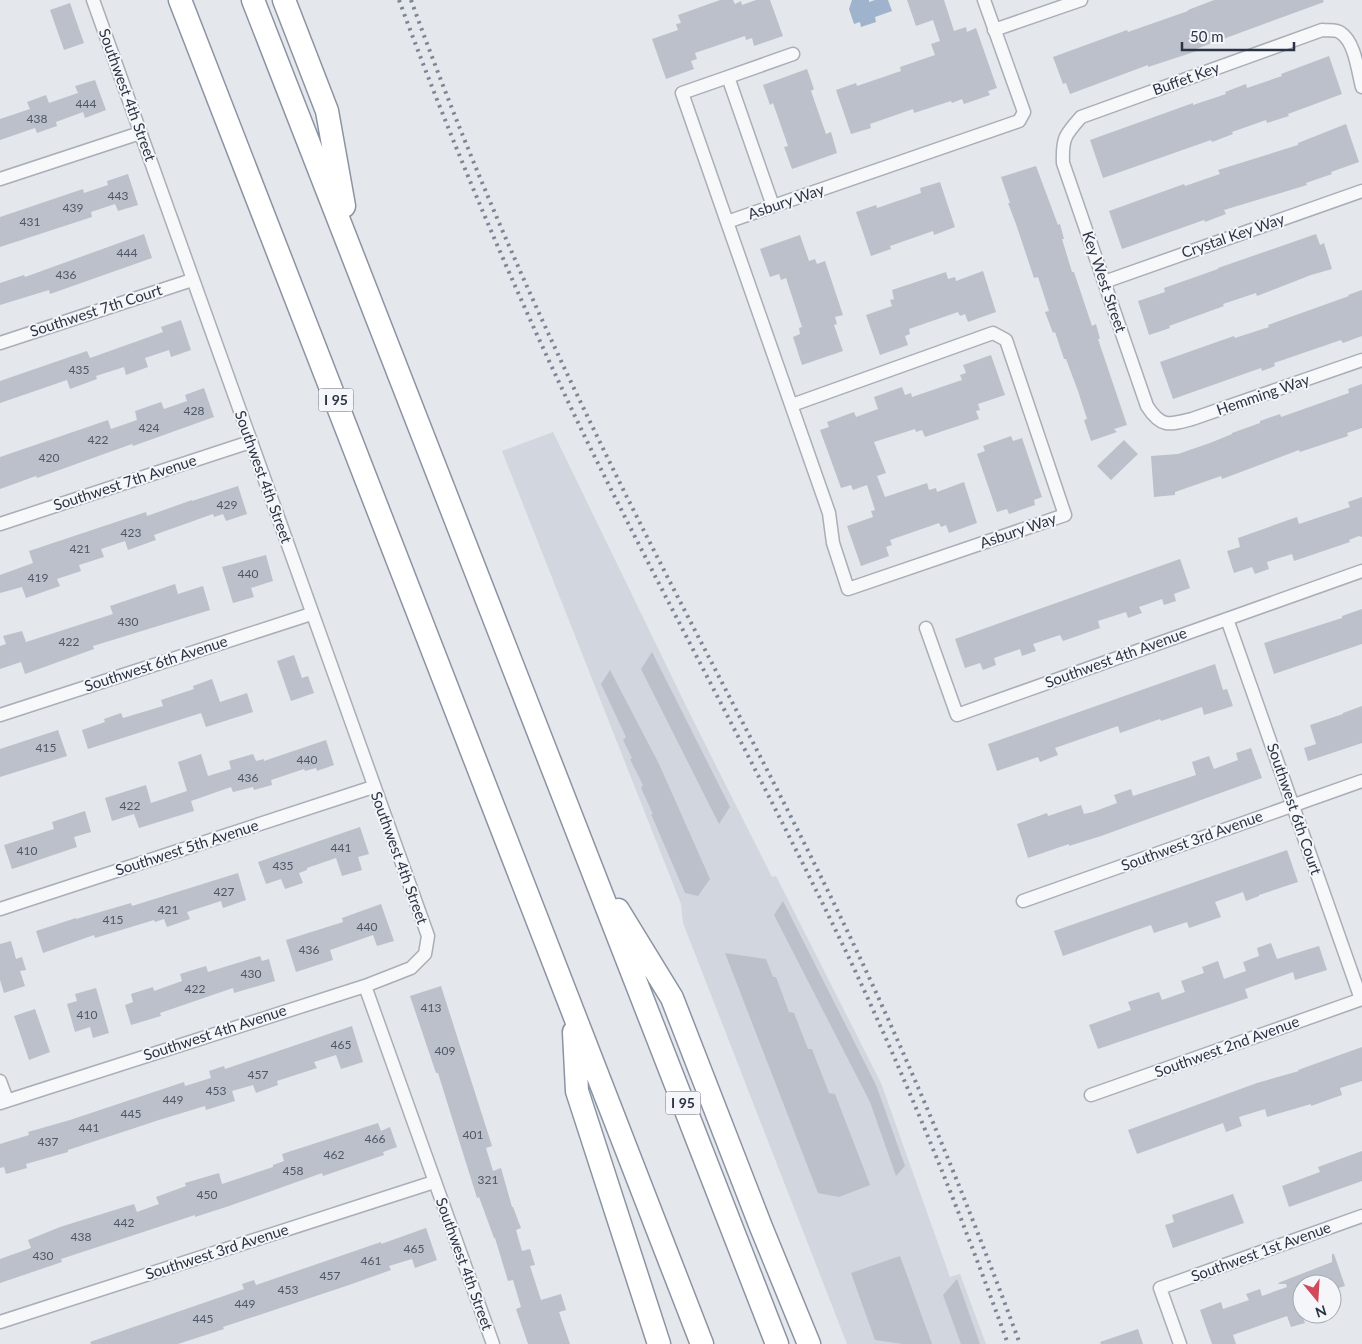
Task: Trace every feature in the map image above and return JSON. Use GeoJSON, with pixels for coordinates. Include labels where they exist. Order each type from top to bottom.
{"type":"FeatureCollection","features":[{"type":"Feature","properties":{"kind":"highway","name":"I 95"},"geometry":{"type":"LineString","coordinates":[[253,0],[777,1344]]}},
{"type":"Feature","properties":{"kind":"highway"},"geometry":{"type":"LineString","coordinates":[[284,0],[327,111],[352,254]]}},
{"type":"Feature","properties":{"kind":"highway","name":"I 95"},"geometry":{"type":"LineString","coordinates":[[180,3],[702,1344]]}},
{"type":"Feature","properties":{"kind":"highway"},"geometry":{"type":"LineString","coordinates":[[589,862],[672,998],[764,1235],[809,1344]]}},
{"type":"Feature","properties":{"kind":"highway"},"geometry":{"type":"LineString","coordinates":[[574,1014],[577,1091],[659,1344]]}},
{"type":"Feature","properties":{"kind":"street","name":"Southwest 4th Street"},"geometry":{"type":"LineString","coordinates":[[93,0],[311,614],[428,936],[426,954]]}},
{"type":"Feature","properties":{"kind":"street","name":"Asbury Way"},"geometry":{"type":"LineString","coordinates":[[792,405],[993,333],[1006,340],[1065,515],[848,589],[833,543],[829,513],[727,222],[1019,121],[1024,112],[984,0]]}},
{"type":"Feature","properties":{"kind":"street"},"geometry":{"type":"LineString","coordinates":[[994,30],[1081,0]]}},
{"type":"Feature","properties":{"kind":"street","name":"Buffet Key"},"geometry":{"type":"LineString","coordinates":[[1065,134],[1081,117],[1322,30],[1342,33],[1351,43],[1362,87]]}},
{"type":"Feature","properties":{"kind":"street"},"geometry":{"type":"LineString","coordinates":[[727,222],[682,93],[793,54]]}},
{"type":"Feature","properties":{"kind":"street"},"geometry":{"type":"LineString","coordinates":[[728,77],[773,206]]}},
{"type":"Feature","properties":{"kind":"street"},"geometry":{"type":"LineString","coordinates":[[0,179],[140,133]]}},
{"type":"Feature","properties":{"kind":"street","name":"Key West Street"},"geometry":{"type":"LineString","coordinates":[[1065,134],[1062,148],[1063,163],[1148,406],[1155,418],[1163,423]]}},
{"type":"Feature","properties":{"kind":"street","name":"Crystal Key Way"},"geometry":{"type":"LineString","coordinates":[[1104,282],[1362,191]]}},
{"type":"Feature","properties":{"kind":"street","name":"Southwest 7th Court"},"geometry":{"type":"LineString","coordinates":[[0,343],[192,280]]}},
{"type":"Feature","properties":{"kind":"street","name":"Hemming Way"},"geometry":{"type":"LineString","coordinates":[[1163,423],[1172,424],[1192,419],[1362,360]]}},
{"type":"Feature","properties":{"kind":"street","name":"Southwest 7th Avenue"},"geometry":{"type":"LineString","coordinates":[[0,524],[250,442]]}},
{"type":"Feature","properties":{"kind":"street","name":"Southwest 4th Avenue"},"geometry":{"type":"LineString","coordinates":[[926,628],[957,715],[1362,571]]}},
{"type":"Feature","properties":{"kind":"street","name":"Southwest 6th Avenue"},"geometry":{"type":"LineString","coordinates":[[0,715],[311,614]]}},
{"type":"Feature","properties":{"kind":"street","name":"Southwest 6th Court"},"geometry":{"type":"LineString","coordinates":[[1228,619],[1362,999]]}},
{"type":"Feature","properties":{"kind":"street","name":"Southwest 3rd Avenue"},"geometry":{"type":"LineString","coordinates":[[1023,902],[1362,781]]}},
{"type":"Feature","properties":{"kind":"street","name":"Southwest 5th Avenue"},"geometry":{"type":"LineString","coordinates":[[0,909],[373,787]]}},
{"type":"Feature","properties":{"kind":"street","name":"Southwest 4th Avenue"},"geometry":{"type":"LineString","coordinates":[[3,1102],[365,986],[411,968],[426,954]]}},
{"type":"Feature","properties":{"kind":"street","name":"Southwest 4th Street"},"geometry":{"type":"LineString","coordinates":[[365,986],[493,1344]]}},
{"type":"Feature","properties":{"kind":"street","name":"Southwest 2nd Avenue"},"geometry":{"type":"LineString","coordinates":[[1091,1095],[1362,999]]}},
{"type":"Feature","properties":{"kind":"street"},"geometry":{"type":"LineString","coordinates":[[0,1082],[3,1102]]}},
{"type":"Feature","properties":{"kind":"street","name":"Southwest 3rd Avenue"},"geometry":{"type":"LineString","coordinates":[[0,1322],[434,1182]]}},
{"type":"Feature","properties":{"kind":"street","name":"Southwest 1st Avenue"},"geometry":{"type":"LineString","coordinates":[[1180,1344],[1160,1288],[1362,1216]]}},
{"type":"Feature","properties":{"kind":"shaded area"},"geometry":{"type":"Polygon","coordinates":[[[553,432],[687,708],[772,877],[776,876],[881,1083],[950,1277],[960,1274],[986,1344],[847,1344],[683,923],[681,904],[502,451],[553,432]]]}},
{"type":"Feature","properties":{"kind":"water"},"geometry":{"type":"Polygon","coordinates":[[[852,0],[869,0],[869,2],[888,0],[892,11],[875,17],[876,22],[861,27],[860,22],[854,24],[849,9],[852,0]]]}},
{"type":"Feature","properties":{"kind":"building"},"geometry":{"type":"Polygon","coordinates":[[[720,0],[733,0],[735,4],[741,1],[742,5],[756,0],[770,0],[783,36],[754,46],[752,38],[746,40],[745,36],[695,53],[697,59],[691,61],[694,69],[666,79],[652,39],[678,30],[676,24],[681,23],[678,15],[720,0]]]}},
{"type":"Feature","properties":{"kind":"building"},"geometry":{"type":"Polygon","coordinates":[[[907,0],[944,0],[954,31],[966,27],[967,32],[976,28],[997,88],[988,91],[990,95],[964,104],[962,99],[914,113],[913,109],[870,124],[871,128],[851,134],[836,90],[856,83],[857,86],[901,71],[900,67],[935,55],[931,44],[940,41],[933,20],[916,26],[907,0]]]}},
{"type":"Feature","properties":{"kind":"building"},"geometry":{"type":"Polygon","coordinates":[[[1214,0],[1323,0],[1324,2],[1196,49],[1197,51],[1148,67],[1148,65],[1070,94],[1066,83],[1063,84],[1053,57],[1127,30],[1128,32],[1188,11],[1214,0]]]}},
{"type":"Feature","properties":{"kind":"building"},"geometry":{"type":"Polygon","coordinates":[[[70,3],[84,43],[64,50],[50,10],[70,3]]]}},
{"type":"Feature","properties":{"kind":"building"},"geometry":{"type":"Polygon","coordinates":[[[1329,56],[1342,94],[1288,114],[1289,116],[1267,123],[1266,120],[1232,132],[1233,134],[1212,142],[1211,140],[1103,178],[1090,140],[1193,103],[1193,105],[1226,94],[1225,92],[1246,84],[1247,88],[1282,76],[1281,74],[1329,56]]]}},
{"type":"Feature","properties":{"kind":"building"},"geometry":{"type":"Polygon","coordinates":[[[807,69],[814,89],[811,91],[826,134],[831,132],[837,153],[792,169],[784,147],[788,146],[773,103],[770,105],[763,85],[807,69]]]}},
{"type":"Feature","properties":{"kind":"building"},"geometry":{"type":"Polygon","coordinates":[[[95,80],[106,110],[85,118],[83,112],[56,122],[57,126],[37,133],[35,128],[0,140],[0,119],[30,109],[27,102],[46,95],[49,103],[78,93],[75,86],[95,80]]]}},
{"type":"Feature","properties":{"kind":"building"},"geometry":{"type":"Polygon","coordinates":[[[1346,124],[1359,162],[1306,183],[1307,185],[1224,210],[1226,214],[1122,249],[1109,211],[1184,184],[1185,186],[1220,174],[1218,170],[1298,145],[1298,143],[1346,124]]]}},
{"type":"Feature","properties":{"kind":"building"},"geometry":{"type":"Polygon","coordinates":[[[1036,166],[1058,225],[1060,224],[1064,239],[1062,239],[1072,272],[1074,272],[1092,326],[1096,324],[1100,339],[1098,339],[1127,425],[1114,429],[1117,432],[1091,441],[1084,420],[1087,419],[1078,391],[1055,332],[1053,333],[1045,312],[1049,311],[1038,277],[1034,278],[1001,177],[1036,166]]]}},
{"type":"Feature","properties":{"kind":"building"},"geometry":{"type":"Polygon","coordinates":[[[128,174],[138,205],[118,211],[115,204],[91,212],[92,217],[0,247],[0,217],[83,189],[84,193],[108,185],[107,181],[128,174]]]}},
{"type":"Feature","properties":{"kind":"building"},"geometry":{"type":"Polygon","coordinates":[[[940,182],[955,227],[934,235],[933,231],[890,246],[891,249],[871,256],[856,212],[876,205],[877,208],[921,193],[920,188],[940,182]]]}},
{"type":"Feature","properties":{"kind":"building"},"geometry":{"type":"Polygon","coordinates":[[[144,234],[152,258],[50,294],[49,290],[0,305],[0,283],[24,275],[25,277],[144,234]]]}},
{"type":"Feature","properties":{"kind":"building"},"geometry":{"type":"Polygon","coordinates":[[[1316,234],[1320,245],[1324,243],[1332,269],[1257,296],[1256,293],[1223,304],[1224,306],[1149,335],[1138,301],[1165,292],[1164,288],[1316,234]]]}},
{"type":"Feature","properties":{"kind":"building"},"geometry":{"type":"Polygon","coordinates":[[[800,235],[809,261],[815,259],[817,264],[825,261],[843,315],[835,317],[837,324],[834,325],[843,351],[802,365],[793,337],[800,334],[799,328],[802,327],[786,278],[781,280],[779,274],[770,277],[760,249],[800,235]]]}},
{"type":"Feature","properties":{"kind":"building"},"geometry":{"type":"Polygon","coordinates":[[[983,271],[996,312],[968,322],[965,314],[960,316],[958,312],[909,329],[910,334],[905,336],[908,345],[880,355],[866,315],[892,306],[890,300],[894,299],[892,290],[946,272],[948,279],[955,277],[956,281],[983,271]]]}},
{"type":"Feature","properties":{"kind":"building"},"geometry":{"type":"Polygon","coordinates":[[[1362,290],[1362,336],[1343,343],[1341,340],[1274,363],[1275,366],[1262,371],[1261,368],[1173,399],[1160,362],[1234,336],[1235,338],[1269,327],[1268,325],[1362,290]]]}},
{"type":"Feature","properties":{"kind":"building"},"geometry":{"type":"Polygon","coordinates":[[[181,320],[191,350],[171,357],[169,350],[145,358],[148,367],[126,375],[124,367],[96,376],[97,379],[70,389],[67,380],[0,403],[0,381],[87,351],[90,358],[163,332],[161,327],[181,320]]]}},
{"type":"Feature","properties":{"kind":"building"},"geometry":{"type":"Polygon","coordinates":[[[991,355],[1005,395],[978,404],[980,410],[976,411],[979,419],[925,437],[922,430],[916,432],[915,429],[874,442],[886,473],[877,476],[885,497],[927,483],[929,490],[936,488],[937,492],[964,482],[977,523],[949,533],[946,525],[941,527],[939,523],[890,540],[892,545],[886,547],[889,556],[861,566],[847,526],[873,517],[871,511],[875,510],[867,485],[853,490],[851,485],[841,488],[820,430],[829,427],[827,422],[854,412],[856,417],[878,409],[874,397],[902,387],[905,395],[911,393],[912,397],[962,380],[960,375],[966,373],[963,365],[991,355]]]}},
{"type":"Feature","properties":{"kind":"building"},"geometry":{"type":"Polygon","coordinates":[[[1362,384],[1362,428],[1347,433],[1348,436],[1300,452],[1299,450],[1222,479],[1221,476],[1175,492],[1175,495],[1154,497],[1151,456],[1178,454],[1260,423],[1260,421],[1280,414],[1281,417],[1349,393],[1348,389],[1362,384]]]}},
{"type":"Feature","properties":{"kind":"building"},"geometry":{"type":"Polygon","coordinates":[[[204,388],[214,417],[133,446],[132,444],[37,478],[36,476],[0,489],[0,457],[108,420],[111,429],[137,420],[135,411],[161,402],[164,409],[187,401],[185,395],[204,388]]]}},
{"type":"Feature","properties":{"kind":"building"},"geometry":{"type":"Polygon","coordinates":[[[1011,436],[1013,441],[1022,438],[1042,497],[1034,500],[1035,505],[1009,514],[1007,509],[997,512],[977,454],[985,451],[983,446],[1011,436]]]}},
{"type":"Feature","properties":{"kind":"building"},"geometry":{"type":"Polygon","coordinates":[[[1124,440],[1138,454],[1111,480],[1097,466],[1124,440]]]}},
{"type":"Feature","properties":{"kind":"building"},"geometry":{"type":"Polygon","coordinates":[[[238,486],[247,514],[226,521],[223,514],[214,517],[213,514],[154,535],[156,540],[128,550],[125,541],[101,549],[104,557],[79,565],[81,571],[57,579],[60,586],[26,598],[22,587],[0,593],[0,575],[33,563],[29,551],[146,512],[147,516],[238,486]]]}},
{"type":"Feature","properties":{"kind":"building"},"geometry":{"type":"Polygon","coordinates":[[[1362,497],[1362,537],[1359,536],[1349,540],[1350,542],[1294,561],[1292,554],[1267,562],[1269,569],[1255,574],[1252,567],[1234,573],[1227,551],[1240,547],[1238,538],[1297,517],[1299,524],[1350,507],[1348,502],[1362,497]]]}},
{"type":"Feature","properties":{"kind":"building"},"geometry":{"type":"Polygon","coordinates":[[[266,555],[273,581],[251,588],[254,597],[233,603],[222,567],[266,555]]]}},
{"type":"Feature","properties":{"kind":"building"},"geometry":{"type":"Polygon","coordinates":[[[1180,559],[1190,588],[1174,594],[1176,601],[1164,605],[1162,599],[1139,607],[1142,613],[1128,618],[1126,612],[1098,621],[1100,628],[1063,641],[1060,635],[1033,644],[1036,651],[1022,656],[1020,649],[994,658],[996,665],[983,670],[980,663],[965,668],[955,639],[1180,559]]]}},
{"type":"Feature","properties":{"kind":"building"},"geometry":{"type":"Polygon","coordinates":[[[175,584],[178,594],[203,586],[210,610],[93,646],[94,649],[25,674],[21,662],[0,669],[0,646],[6,644],[3,636],[22,631],[26,642],[113,614],[110,606],[175,584]]]}},
{"type":"Feature","properties":{"kind":"building"},"geometry":{"type":"Polygon","coordinates":[[[1362,609],[1362,644],[1274,674],[1264,643],[1342,618],[1342,616],[1362,609]]]}},
{"type":"Feature","properties":{"kind":"building"},"geometry":{"type":"Polygon","coordinates":[[[652,652],[730,807],[719,824],[641,669],[652,652]]]}},
{"type":"Feature","properties":{"kind":"building"},"geometry":{"type":"Polygon","coordinates":[[[294,655],[302,678],[308,676],[314,693],[291,701],[277,661],[294,655]]]}},
{"type":"Feature","properties":{"kind":"building"},"geometry":{"type":"Polygon","coordinates":[[[1215,664],[1223,690],[1227,689],[1233,706],[1204,715],[1202,707],[1120,733],[1118,726],[1055,748],[1058,755],[1040,762],[1038,757],[997,771],[988,744],[1215,664]]]}},
{"type":"Feature","properties":{"kind":"building"},"geometry":{"type":"Polygon","coordinates":[[[610,670],[659,764],[710,879],[698,896],[685,893],[651,814],[653,814],[641,788],[643,785],[623,740],[626,737],[601,684],[610,670]]]}},
{"type":"Feature","properties":{"kind":"building"},"geometry":{"type":"Polygon","coordinates":[[[212,679],[220,702],[247,693],[253,712],[206,727],[201,713],[88,749],[82,730],[105,722],[104,719],[121,713],[123,718],[163,706],[161,700],[194,689],[193,686],[212,679]]]}},
{"type":"Feature","properties":{"kind":"building"},"geometry":{"type":"Polygon","coordinates":[[[1362,706],[1362,743],[1308,761],[1304,748],[1316,744],[1310,725],[1362,706]]]}},
{"type":"Feature","properties":{"kind":"building"},"geometry":{"type":"Polygon","coordinates":[[[58,730],[67,756],[0,777],[0,749],[58,730]]]}},
{"type":"Feature","properties":{"kind":"building"},"geometry":{"type":"Polygon","coordinates":[[[326,740],[334,765],[317,771],[316,768],[305,771],[304,769],[271,780],[272,785],[254,790],[253,787],[233,792],[231,787],[191,801],[194,811],[139,828],[134,814],[112,821],[105,798],[146,785],[151,803],[187,791],[178,762],[201,754],[208,776],[231,769],[229,761],[253,754],[256,761],[264,759],[264,761],[326,740]]]}},
{"type":"Feature","properties":{"kind":"building"},"geometry":{"type":"Polygon","coordinates":[[[1251,748],[1262,778],[1101,836],[1069,846],[1069,844],[1028,858],[1017,824],[1047,813],[1048,816],[1081,805],[1084,814],[1093,812],[1117,803],[1114,795],[1131,789],[1133,796],[1196,775],[1192,762],[1209,756],[1214,769],[1238,760],[1236,753],[1251,748]]]}},
{"type":"Feature","properties":{"kind":"building"},"geometry":{"type":"Polygon","coordinates":[[[85,811],[91,832],[74,837],[77,847],[12,869],[4,845],[54,829],[52,822],[85,811]]]}},
{"type":"Feature","properties":{"kind":"building"},"geometry":{"type":"Polygon","coordinates":[[[360,827],[369,854],[358,857],[362,870],[342,876],[336,858],[307,868],[307,870],[299,873],[303,883],[285,889],[281,879],[266,884],[258,862],[360,827]]]}},
{"type":"Feature","properties":{"kind":"building"},"geometry":{"type":"Polygon","coordinates":[[[1287,850],[1298,882],[1246,901],[1243,892],[1215,902],[1221,917],[1189,928],[1187,922],[1154,933],[1151,925],[1063,956],[1054,931],[1287,850]]]}},
{"type":"Feature","properties":{"kind":"building"},"geometry":{"type":"Polygon","coordinates":[[[238,873],[246,900],[223,908],[221,901],[187,912],[190,919],[167,927],[164,919],[155,922],[154,920],[95,938],[94,935],[43,953],[36,931],[131,903],[132,906],[238,873]]]}},
{"type":"Feature","properties":{"kind":"building"},"geometry":{"type":"Polygon","coordinates":[[[783,901],[876,1085],[905,1166],[896,1176],[870,1102],[774,915],[783,901]]]}},
{"type":"Feature","properties":{"kind":"building"},"geometry":{"type":"Polygon","coordinates":[[[381,904],[394,941],[377,946],[373,935],[330,950],[333,960],[296,972],[286,940],[343,922],[342,918],[381,904]]]}},
{"type":"Feature","properties":{"kind":"building"},"geometry":{"type":"Polygon","coordinates":[[[11,941],[16,959],[22,957],[26,970],[20,971],[25,986],[4,993],[0,980],[0,944],[11,941]]]}},
{"type":"Feature","properties":{"kind":"building"},"geometry":{"type":"Polygon","coordinates":[[[1271,943],[1277,959],[1319,946],[1327,970],[1295,980],[1293,972],[1245,989],[1248,998],[1098,1049],[1089,1025],[1131,1010],[1128,1002],[1159,992],[1162,1000],[1185,992],[1181,981],[1204,973],[1202,967],[1218,961],[1224,979],[1246,971],[1243,962],[1259,956],[1257,948],[1271,943]]]}},
{"type":"Feature","properties":{"kind":"building"},"geometry":{"type":"Polygon","coordinates":[[[725,953],[766,959],[773,977],[776,977],[789,1012],[794,1013],[808,1049],[812,1049],[829,1093],[835,1094],[870,1185],[839,1197],[818,1193],[725,953]]]}},
{"type":"Feature","properties":{"kind":"building"},"geometry":{"type":"Polygon","coordinates":[[[260,956],[262,961],[269,959],[275,981],[234,993],[233,988],[160,1013],[161,1016],[131,1025],[125,1005],[133,1002],[131,994],[153,987],[154,991],[182,981],[180,974],[206,966],[208,972],[260,956]]]}},
{"type":"Feature","properties":{"kind":"building"},"geometry":{"type":"Polygon","coordinates":[[[441,986],[492,1146],[486,1148],[493,1171],[501,1168],[512,1207],[521,1228],[516,1230],[522,1251],[530,1249],[535,1265],[530,1266],[541,1300],[561,1294],[566,1310],[559,1312],[570,1344],[528,1344],[516,1309],[521,1307],[513,1280],[508,1281],[495,1238],[479,1197],[477,1198],[438,1073],[436,1073],[410,996],[441,986]]]}},
{"type":"Feature","properties":{"kind":"building"},"geometry":{"type":"Polygon","coordinates":[[[96,988],[109,1033],[93,1038],[90,1027],[75,1032],[67,1004],[77,1001],[75,994],[96,988]]]}},
{"type":"Feature","properties":{"kind":"building"},"geometry":{"type":"Polygon","coordinates":[[[35,1009],[50,1052],[29,1060],[14,1016],[35,1009]]]}},
{"type":"Feature","properties":{"kind":"building"},"geometry":{"type":"Polygon","coordinates":[[[352,1026],[363,1062],[341,1069],[336,1055],[314,1062],[317,1068],[277,1081],[278,1085],[256,1093],[253,1085],[232,1091],[235,1101],[206,1110],[205,1106],[159,1120],[68,1150],[68,1152],[26,1164],[27,1168],[6,1174],[4,1167],[0,1168],[0,1144],[29,1135],[28,1132],[184,1082],[185,1086],[211,1078],[209,1071],[224,1066],[225,1069],[352,1026]]]}},
{"type":"Feature","properties":{"kind":"building"},"geometry":{"type":"Polygon","coordinates":[[[1362,1047],[1362,1081],[1340,1088],[1342,1095],[1311,1106],[1311,1104],[1267,1117],[1265,1109],[1239,1117],[1242,1126],[1226,1132],[1223,1123],[1137,1154],[1128,1130],[1257,1083],[1299,1071],[1362,1047]]]}},
{"type":"Feature","properties":{"kind":"building"},"geometry":{"type":"Polygon","coordinates":[[[378,1123],[381,1131],[390,1127],[397,1147],[383,1152],[384,1155],[323,1176],[322,1173],[229,1206],[195,1217],[195,1215],[61,1259],[62,1262],[0,1283],[0,1259],[31,1248],[28,1240],[60,1227],[134,1204],[137,1212],[159,1204],[156,1197],[186,1186],[185,1183],[219,1173],[222,1184],[273,1167],[273,1165],[284,1161],[282,1154],[378,1123]]]}},
{"type":"Feature","properties":{"kind":"building"},"geometry":{"type":"Polygon","coordinates":[[[1362,1151],[1362,1181],[1289,1207],[1282,1186],[1320,1172],[1318,1167],[1362,1151]]]}},
{"type":"Feature","properties":{"kind":"building"},"geometry":{"type":"Polygon","coordinates":[[[1233,1194],[1244,1223],[1173,1248],[1165,1225],[1174,1222],[1172,1215],[1233,1194]]]}},
{"type":"Feature","properties":{"kind":"building"},"geometry":{"type":"Polygon","coordinates":[[[426,1228],[437,1260],[415,1268],[412,1259],[389,1266],[391,1270],[178,1344],[91,1344],[90,1342],[244,1289],[242,1284],[254,1280],[256,1285],[426,1228]]]}},
{"type":"Feature","properties":{"kind":"building"},"geometry":{"type":"Polygon","coordinates":[[[1332,1254],[1334,1254],[1341,1274],[1301,1274],[1332,1262],[1332,1254]]]}},
{"type":"Feature","properties":{"kind":"building"},"geometry":{"type":"Polygon","coordinates":[[[900,1256],[932,1344],[903,1344],[875,1340],[851,1273],[900,1256]]]}},
{"type":"Feature","properties":{"kind":"building"},"geometry":{"type":"Polygon","coordinates":[[[1292,1278],[1292,1324],[1302,1324],[1291,1327],[1287,1316],[1233,1335],[1236,1344],[1212,1344],[1200,1310],[1221,1302],[1223,1309],[1249,1300],[1246,1294],[1260,1289],[1262,1296],[1287,1287],[1286,1284],[1278,1283],[1292,1278]]]}},
{"type":"Feature","properties":{"kind":"building"},"geometry":{"type":"Polygon","coordinates":[[[957,1279],[980,1344],[961,1344],[943,1295],[957,1279]]]}},
{"type":"Feature","properties":{"kind":"building"},"geometry":{"type":"Polygon","coordinates":[[[1138,1329],[1143,1344],[1101,1344],[1100,1342],[1138,1329]]]}},
{"type":"Feature","properties":{"kind":"railway"},"geometry":{"type":"LineString","coordinates":[[399,0],[464,166],[510,275],[559,383],[818,894],[872,1007],[934,1150],[1008,1344]]}},
{"type":"Feature","properties":{"kind":"railway"},"geometry":{"type":"LineString","coordinates":[[411,0],[474,164],[520,271],[569,377],[660,563],[829,893],[883,1007],[945,1150],[1020,1344]]}}]}
